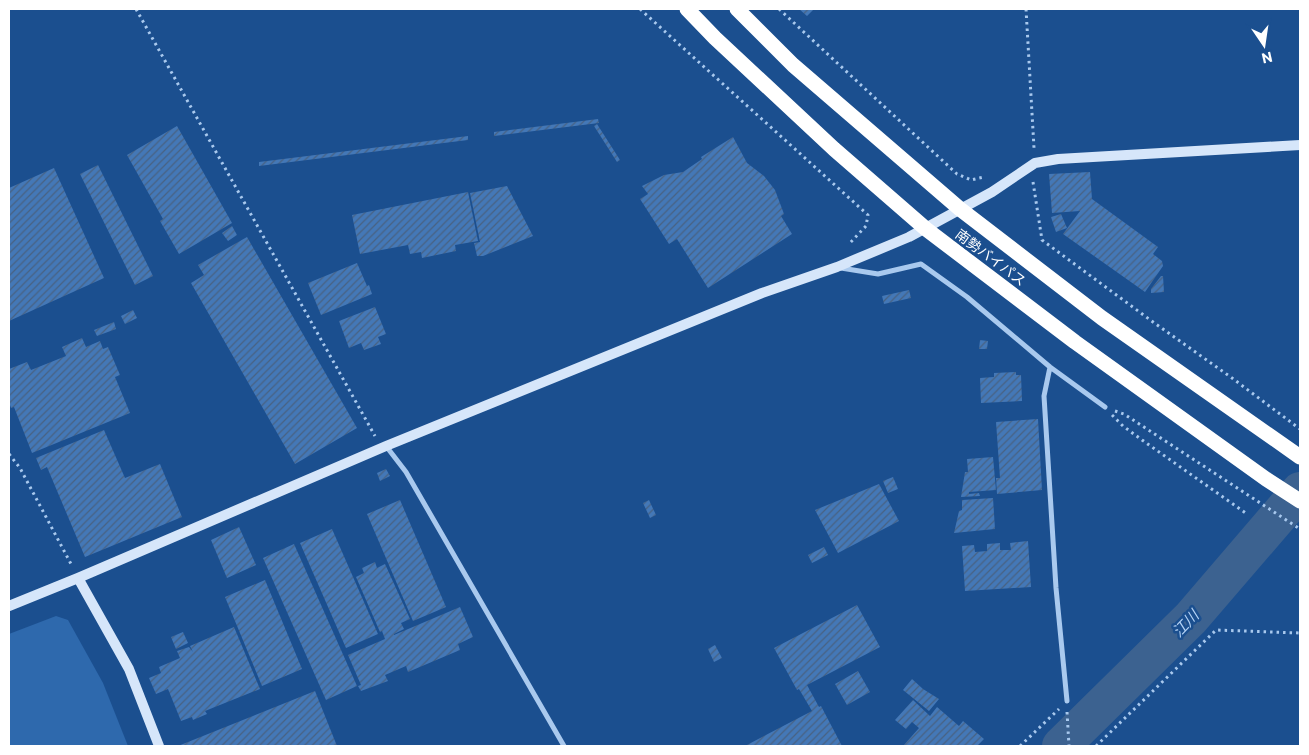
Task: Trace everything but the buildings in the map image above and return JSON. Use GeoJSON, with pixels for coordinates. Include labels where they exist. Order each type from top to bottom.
{"type":"FeatureCollection","features":[{"type":"Feature","properties":{"kind":"highway","name":"南勢バイパス"},"geometry":{"type":"LineString","coordinates":[[687,9],[715,38],[834,149],[926,229],[1075,342],[1300,501]]}},
{"type":"Feature","properties":{"kind":"highway","name":"南勢バイパス"},"geometry":{"type":"LineString","coordinates":[[737,9],[793,65],[960,209],[1102,318],[1296,454]]}},
{"type":"Feature","properties":{"kind":"street"},"geometry":{"type":"LineString","coordinates":[[9,606],[386,446],[762,293],[837,267],[909,238],[992,192],[1035,163],[1058,159],[1300,145]]}},
{"type":"Feature","properties":{"kind":"street"},"geometry":{"type":"LineString","coordinates":[[837,267],[878,274],[921,264],[967,297],[1050,367],[1105,408]]}},
{"type":"Feature","properties":{"kind":"street"},"geometry":{"type":"LineString","coordinates":[[1050,367],[1044,396],[1056,588],[1066,702]]}},
{"type":"Feature","properties":{"kind":"street"},"geometry":{"type":"LineString","coordinates":[[386,446],[406,472],[564,746]]}},
{"type":"Feature","properties":{"kind":"street"},"geometry":{"type":"LineString","coordinates":[[78,578],[129,669],[159,746]]}},
{"type":"Feature","properties":{"kind":"path"},"geometry":{"type":"LineString","coordinates":[[136,9],[375,435],[386,446]]}},
{"type":"Feature","properties":{"kind":"path"},"geometry":{"type":"LineString","coordinates":[[640,9],[868,215],[866,226],[852,242],[837,254],[837,267]]}},
{"type":"Feature","properties":{"kind":"path"},"geometry":{"type":"LineString","coordinates":[[779,9],[957,174],[971,180],[978,180],[990,175]]}},
{"type":"Feature","properties":{"kind":"path"},"geometry":{"type":"LineString","coordinates":[[1026,9],[1035,163],[1033,181],[1042,240],[1300,429]]}},
{"type":"Feature","properties":{"kind":"path"},"geometry":{"type":"LineString","coordinates":[[1105,408],[1124,414],[1300,529]]}},
{"type":"Feature","properties":{"kind":"path"},"geometry":{"type":"LineString","coordinates":[[1105,408],[1123,426],[1247,514]]}},
{"type":"Feature","properties":{"kind":"path"},"geometry":{"type":"LineString","coordinates":[[9,454],[20,468],[78,578]]}},
{"type":"Feature","properties":{"kind":"path"},"geometry":{"type":"LineString","coordinates":[[1096,746],[1216,630],[1300,633]]}},
{"type":"Feature","properties":{"kind":"path"},"geometry":{"type":"LineString","coordinates":[[1020,746],[1066,702]]}},
{"type":"Feature","properties":{"kind":"path"},"geometry":{"type":"LineString","coordinates":[[1066,702],[1069,746]]}},
{"type":"Feature","properties":{"kind":"shaded area"},"geometry":{"type":"Polygon","coordinates":[[[56,616],[68,620],[103,683],[128,746],[9,746],[9,634],[56,616]]]}},
{"type":"Feature","properties":{"kind":"waterway","name":"江川"},"geometry":{"type":"LineString","coordinates":[[1061,746],[1191,618],[1300,491]]}}]}
